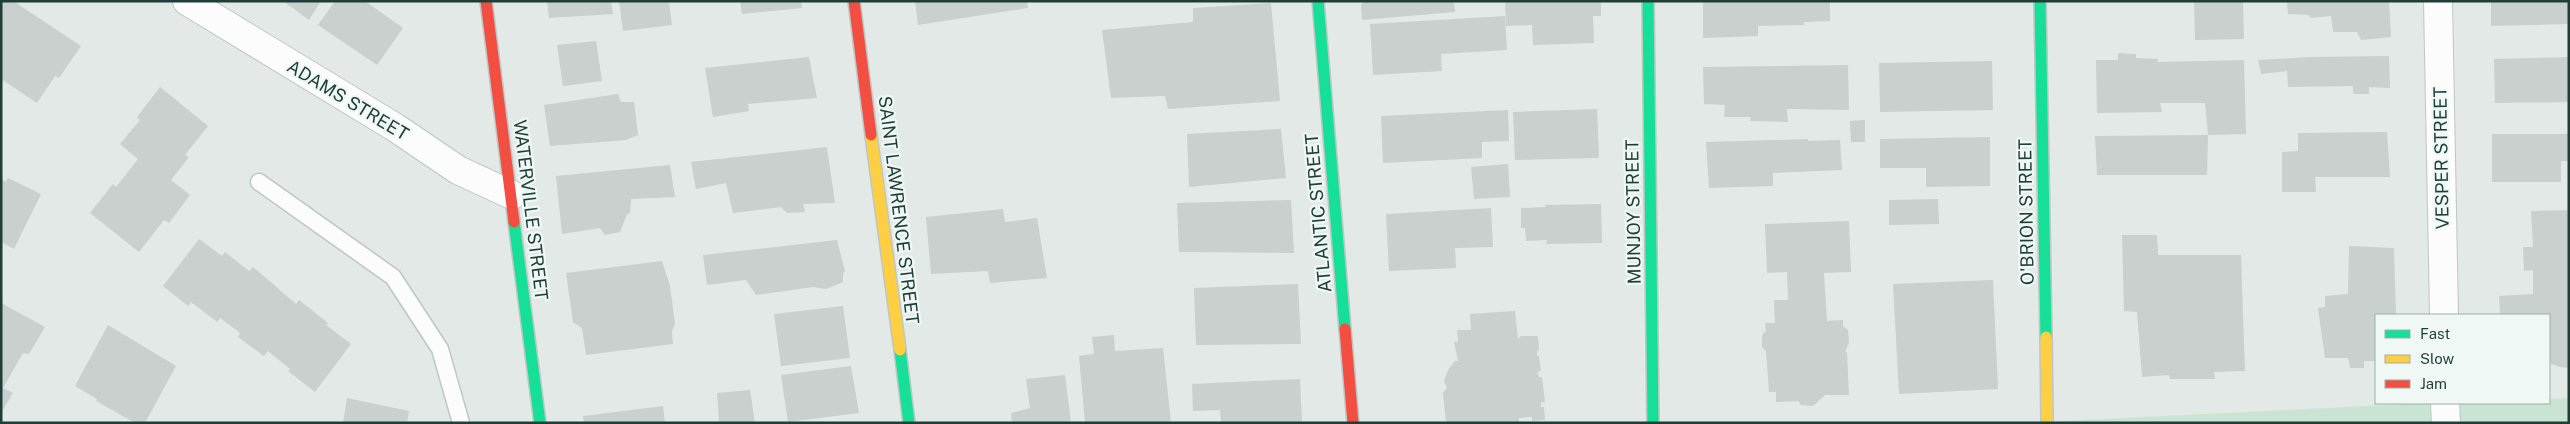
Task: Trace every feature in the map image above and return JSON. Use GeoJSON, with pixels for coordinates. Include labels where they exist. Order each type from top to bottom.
{"type":"FeatureCollection","features":[{"type":"Feature","properties":{"kind":"street","name":"ADAMS STREET"},"geometry":{"type":"LineString","coordinates":[[186,1],[396,128],[458,170],[512,195]]}},
{"type":"Feature","properties":{"kind":"street","name":"WATERVILLE STREET"},"geometry":{"type":"LineString","coordinates":[[486,1],[540,423]]}},
{"type":"Feature","properties":{"kind":"street","name":"SAINT LAWRENCE STREET"},"geometry":{"type":"LineString","coordinates":[[854,1],[909,423]]}},
{"type":"Feature","properties":{"kind":"street","name":"ATLANTIC STREET"},"geometry":{"type":"LineString","coordinates":[[1318,1],[1353,423]]}},
{"type":"Feature","properties":{"kind":"street","name":"MUNJOY STREET"},"geometry":{"type":"LineString","coordinates":[[1648,1],[1652,423]]}},
{"type":"Feature","properties":{"kind":"street","name":"O'BRION STREET"},"geometry":{"type":"LineString","coordinates":[[2040,1],[2047,423]]}},
{"type":"Feature","properties":{"kind":"street","name":"VESPER STREET"},"geometry":{"type":"LineString","coordinates":[[2438,1],[2444,314]]}},
{"type":"Feature","properties":{"kind":"street"},"geometry":{"type":"LineString","coordinates":[[2445,404],[2446,423]]}},
{"type":"Feature","properties":{"kind":"lane"},"geometry":{"type":"LineString","coordinates":[[259,182],[393,277],[440,349],[461,423]]}},
{"type":"Feature","properties":{"kind":"green space"},"geometry":{"type":"Polygon","coordinates":[[[2569,398],[2569,423],[2021,423],[2408,404],[2550,404],[2550,399],[2569,398]]]}},
{"type":"Feature","properties":{"kind":"building"},"geometry":{"type":"Polygon","coordinates":[[[1,1],[13,1],[81,46],[59,78],[55,76],[37,103],[1,79],[1,1]]]}},
{"type":"Feature","properties":{"kind":"building"},"geometry":{"type":"Polygon","coordinates":[[[283,1],[321,1],[309,20],[283,1]]]}},
{"type":"Feature","properties":{"kind":"building"},"geometry":{"type":"Polygon","coordinates":[[[335,1],[365,1],[403,28],[377,65],[318,25],[335,1]]]}},
{"type":"Feature","properties":{"kind":"building"},"geometry":{"type":"Polygon","coordinates":[[[547,1],[611,1],[613,14],[549,18],[547,1]]]}},
{"type":"Feature","properties":{"kind":"building"},"geometry":{"type":"Polygon","coordinates":[[[619,1],[669,1],[672,25],[623,31],[619,1]]]}},
{"type":"Feature","properties":{"kind":"building"},"geometry":{"type":"Polygon","coordinates":[[[740,1],[801,1],[802,8],[742,14],[740,1]]]}},
{"type":"Feature","properties":{"kind":"building"},"geometry":{"type":"Polygon","coordinates":[[[915,1],[1027,1],[1028,8],[918,25],[915,1]]]}},
{"type":"Feature","properties":{"kind":"building"},"geometry":{"type":"Polygon","coordinates":[[[1367,1],[1454,1],[1455,12],[1362,20],[1361,4],[1367,1]]]}},
{"type":"Feature","properties":{"kind":"building"},"geometry":{"type":"Polygon","coordinates":[[[1505,1],[1601,1],[1601,16],[1593,16],[1594,43],[1533,45],[1532,25],[1506,26],[1505,1]]]}},
{"type":"Feature","properties":{"kind":"building"},"geometry":{"type":"Polygon","coordinates":[[[1703,1],[1830,1],[1830,21],[1804,22],[1804,25],[1758,26],[1758,36],[1703,38],[1703,1]]]}},
{"type":"Feature","properties":{"kind":"building"},"geometry":{"type":"Polygon","coordinates":[[[2194,1],[2243,1],[2244,39],[2195,40],[2194,1]]]}},
{"type":"Feature","properties":{"kind":"building"},"geometry":{"type":"Polygon","coordinates":[[[2287,1],[2389,1],[2391,37],[2361,40],[2357,32],[2333,32],[2331,16],[2311,18],[2309,15],[2288,14],[2287,1]]]}},
{"type":"Feature","properties":{"kind":"building"},"geometry":{"type":"Polygon","coordinates":[[[2491,1],[2569,1],[2569,24],[2491,26],[2491,1]]]}},
{"type":"Feature","properties":{"kind":"building"},"geometry":{"type":"Polygon","coordinates":[[[1271,3],[1280,101],[1168,109],[1165,96],[1111,98],[1102,30],[1193,22],[1193,8],[1271,3]]]}},
{"type":"Feature","properties":{"kind":"building"},"geometry":{"type":"Polygon","coordinates":[[[1505,16],[1507,50],[1441,54],[1442,71],[1373,75],[1370,24],[1505,16]]]}},
{"type":"Feature","properties":{"kind":"building"},"geometry":{"type":"Polygon","coordinates":[[[596,41],[602,81],[563,86],[557,45],[596,41]]]}},
{"type":"Feature","properties":{"kind":"building"},"geometry":{"type":"Polygon","coordinates":[[[2118,53],[2136,54],[2136,58],[2158,59],[2158,62],[2244,60],[2246,134],[2208,135],[2205,103],[2160,103],[2162,112],[2097,113],[2096,60],[2118,60],[2118,53]]]}},
{"type":"Feature","properties":{"kind":"building"},"geometry":{"type":"Polygon","coordinates":[[[2389,56],[2390,88],[2369,87],[2369,94],[2353,94],[2353,86],[2288,87],[2287,71],[2261,74],[2258,60],[2310,57],[2389,56]]]}},
{"type":"Feature","properties":{"kind":"building"},"geometry":{"type":"Polygon","coordinates":[[[809,57],[817,98],[748,104],[749,111],[713,117],[705,68],[809,57]]]}},
{"type":"Feature","properties":{"kind":"building"},"geometry":{"type":"Polygon","coordinates":[[[2569,57],[2569,102],[2495,103],[2494,59],[2569,57]]]}},
{"type":"Feature","properties":{"kind":"building"},"geometry":{"type":"Polygon","coordinates":[[[1992,61],[1993,110],[1880,112],[1879,63],[1992,61]]]}},
{"type":"Feature","properties":{"kind":"building"},"geometry":{"type":"Polygon","coordinates":[[[1848,65],[1849,110],[1787,109],[1788,122],[1750,121],[1751,117],[1724,117],[1725,105],[1704,104],[1703,67],[1848,65]]]}},
{"type":"Feature","properties":{"kind":"building"},"geometry":{"type":"Polygon","coordinates":[[[160,87],[208,126],[185,155],[189,157],[171,180],[190,195],[169,223],[164,220],[139,252],[90,213],[113,184],[116,187],[138,159],[120,144],[140,120],[137,117],[160,87]]]}},
{"type":"Feature","properties":{"kind":"building"},"geometry":{"type":"Polygon","coordinates":[[[618,94],[621,102],[634,102],[638,135],[626,140],[550,146],[544,105],[618,94]]]}},
{"type":"Feature","properties":{"kind":"building"},"geometry":{"type":"Polygon","coordinates":[[[1597,109],[1599,158],[1515,160],[1513,112],[1597,109]]]}},
{"type":"Feature","properties":{"kind":"building"},"geometry":{"type":"Polygon","coordinates":[[[1508,110],[1509,141],[1482,142],[1482,158],[1383,163],[1381,116],[1508,110]]]}},
{"type":"Feature","properties":{"kind":"building"},"geometry":{"type":"Polygon","coordinates":[[[1865,120],[1865,142],[1851,142],[1850,121],[1865,120]]]}},
{"type":"Feature","properties":{"kind":"building"},"geometry":{"type":"Polygon","coordinates":[[[1281,129],[1286,178],[1189,187],[1187,134],[1281,129]]]}},
{"type":"Feature","properties":{"kind":"building"},"geometry":{"type":"Polygon","coordinates":[[[2387,132],[2390,177],[2315,177],[2316,192],[2282,192],[2282,152],[2298,151],[2298,133],[2387,132]]]}},
{"type":"Feature","properties":{"kind":"building"},"geometry":{"type":"Polygon","coordinates":[[[2492,134],[2569,134],[2569,161],[2561,161],[2561,182],[2492,182],[2492,134]]]}},
{"type":"Feature","properties":{"kind":"building"},"geometry":{"type":"Polygon","coordinates":[[[2208,135],[2207,175],[2097,175],[2095,136],[2208,135]]]}},
{"type":"Feature","properties":{"kind":"building"},"geometry":{"type":"Polygon","coordinates":[[[1990,137],[1990,186],[1926,187],[1926,168],[1880,168],[1880,139],[1990,137]]]}},
{"type":"Feature","properties":{"kind":"building"},"geometry":{"type":"Polygon","coordinates":[[[1808,139],[1808,141],[1840,140],[1842,170],[1773,173],[1773,186],[1709,188],[1706,142],[1808,139]]]}},
{"type":"Feature","properties":{"kind":"building"},"geometry":{"type":"Polygon","coordinates":[[[827,147],[835,203],[803,204],[805,212],[787,213],[781,207],[733,213],[726,183],[696,189],[691,162],[827,147]]]}},
{"type":"Feature","properties":{"kind":"building"},"geometry":{"type":"Polygon","coordinates":[[[1508,164],[1510,197],[1474,199],[1471,167],[1508,164]]]}},
{"type":"Feature","properties":{"kind":"building"},"geometry":{"type":"Polygon","coordinates":[[[670,165],[675,197],[631,199],[630,213],[627,214],[620,232],[605,235],[600,228],[562,234],[556,176],[670,165]]]}},
{"type":"Feature","properties":{"kind":"building"},"geometry":{"type":"Polygon","coordinates":[[[8,178],[41,194],[14,249],[1,242],[1,179],[6,182],[8,178]]]}},
{"type":"Feature","properties":{"kind":"building"},"geometry":{"type":"Polygon","coordinates":[[[1938,199],[1939,224],[1889,225],[1889,200],[1938,199]]]}},
{"type":"Feature","properties":{"kind":"building"},"geometry":{"type":"Polygon","coordinates":[[[1291,200],[1294,253],[1179,252],[1177,203],[1291,200]]]}},
{"type":"Feature","properties":{"kind":"building"},"geometry":{"type":"Polygon","coordinates":[[[1601,204],[1602,243],[1546,244],[1547,240],[1526,241],[1525,228],[1521,228],[1521,208],[1546,207],[1545,205],[1601,204]]]}},
{"type":"Feature","properties":{"kind":"building"},"geometry":{"type":"Polygon","coordinates":[[[1491,208],[1493,247],[1455,248],[1456,268],[1389,271],[1386,214],[1491,208]]]}},
{"type":"Feature","properties":{"kind":"building"},"geometry":{"type":"Polygon","coordinates":[[[1003,209],[1005,222],[1037,218],[1047,278],[990,283],[988,271],[931,274],[926,217],[1003,209]]]}},
{"type":"Feature","properties":{"kind":"building"},"geometry":{"type":"Polygon","coordinates":[[[2569,210],[2569,368],[2550,363],[2550,314],[2500,314],[2499,296],[2533,294],[2533,270],[2524,271],[2523,247],[2533,247],[2531,211],[2569,210]]]}},
{"type":"Feature","properties":{"kind":"building"},"geometry":{"type":"Polygon","coordinates":[[[1849,221],[1851,272],[1824,273],[1827,321],[1843,320],[1843,326],[1848,330],[1849,343],[1845,352],[1847,352],[1849,395],[1825,395],[1813,406],[1801,405],[1798,401],[1776,402],[1776,392],[1769,392],[1766,351],[1762,347],[1762,335],[1766,331],[1765,323],[1775,323],[1774,300],[1788,300],[1787,272],[1767,273],[1765,224],[1849,221]]]}},
{"type":"Feature","properties":{"kind":"building"},"geometry":{"type":"Polygon","coordinates":[[[2122,235],[2157,235],[2158,255],[2241,255],[2245,371],[2214,372],[2215,379],[2170,379],[2169,375],[2142,377],[2137,312],[2124,311],[2122,235]]]}},
{"type":"Feature","properties":{"kind":"building"},"geometry":{"type":"Polygon","coordinates":[[[199,239],[222,256],[225,252],[249,271],[253,267],[296,304],[299,300],[328,323],[326,325],[351,344],[315,392],[288,371],[290,369],[268,351],[264,356],[238,337],[240,333],[220,318],[217,322],[191,302],[188,306],[163,286],[199,239]]]}},
{"type":"Feature","properties":{"kind":"building"},"geometry":{"type":"Polygon","coordinates":[[[837,240],[845,271],[843,282],[826,289],[813,287],[756,295],[746,280],[707,285],[703,255],[837,240]]]}},
{"type":"Feature","properties":{"kind":"building"},"geometry":{"type":"Polygon","coordinates":[[[2349,246],[2394,248],[2396,314],[2375,314],[2375,361],[2364,361],[2364,368],[2350,368],[2348,358],[2325,358],[2318,308],[2325,307],[2325,296],[2348,294],[2349,246]]]}},
{"type":"Feature","properties":{"kind":"building"},"geometry":{"type":"Polygon","coordinates":[[[662,261],[670,286],[675,324],[672,331],[673,344],[586,355],[582,328],[573,322],[566,273],[662,261]]]}},
{"type":"Feature","properties":{"kind":"building"},"geometry":{"type":"Polygon","coordinates":[[[1993,280],[1998,389],[1899,394],[1893,284],[1993,280]]]}},
{"type":"Feature","properties":{"kind":"building"},"geometry":{"type":"Polygon","coordinates":[[[1298,284],[1301,344],[1196,345],[1194,288],[1298,284]]]}},
{"type":"Feature","properties":{"kind":"building"},"geometry":{"type":"Polygon","coordinates":[[[1,303],[45,327],[29,354],[23,353],[3,388],[13,393],[1,413],[1,303]]]}},
{"type":"Feature","properties":{"kind":"building"},"geometry":{"type":"Polygon","coordinates":[[[843,306],[850,358],[781,366],[774,314],[843,306]]]}},
{"type":"Feature","properties":{"kind":"building"},"geometry":{"type":"Polygon","coordinates":[[[1515,311],[1518,339],[1521,336],[1538,336],[1539,350],[1537,351],[1537,356],[1539,356],[1541,371],[1537,372],[1539,377],[1542,377],[1545,402],[1541,402],[1541,407],[1544,407],[1545,420],[1532,421],[1532,417],[1519,418],[1519,423],[1446,423],[1443,393],[1447,388],[1444,381],[1448,370],[1455,361],[1458,361],[1454,342],[1458,342],[1457,330],[1471,330],[1470,314],[1515,311]]]}},
{"type":"Feature","properties":{"kind":"building"},"geometry":{"type":"Polygon","coordinates":[[[108,325],[176,366],[145,423],[135,423],[96,401],[97,399],[75,386],[108,325]]]}},
{"type":"Feature","properties":{"kind":"building"},"geometry":{"type":"Polygon","coordinates":[[[1114,335],[1115,351],[1163,348],[1171,423],[1085,423],[1079,356],[1094,354],[1092,337],[1114,335]]]}},
{"type":"Feature","properties":{"kind":"building"},"geometry":{"type":"Polygon","coordinates":[[[851,366],[859,413],[788,422],[781,375],[851,366]]]}},
{"type":"Feature","properties":{"kind":"building"},"geometry":{"type":"Polygon","coordinates":[[[1065,375],[1071,423],[1012,423],[1011,413],[1030,408],[1026,379],[1065,375]]]}},
{"type":"Feature","properties":{"kind":"building"},"geometry":{"type":"Polygon","coordinates":[[[1300,379],[1302,423],[1221,423],[1220,410],[1193,411],[1192,384],[1300,379]]]}},
{"type":"Feature","properties":{"kind":"building"},"geometry":{"type":"Polygon","coordinates":[[[750,390],[755,423],[719,423],[717,393],[750,390]]]}},
{"type":"Feature","properties":{"kind":"building"},"geometry":{"type":"Polygon","coordinates":[[[347,398],[409,411],[407,423],[343,423],[347,398]]]}},
{"type":"Feature","properties":{"kind":"building"},"geometry":{"type":"Polygon","coordinates":[[[663,406],[665,423],[584,423],[583,416],[663,406]]]}},
{"type":"Feature","properties":{"kind":"traffic: fast"},"geometry":{"type":"LineString","coordinates":[[1318,1],[1345,329]]}},
{"type":"Feature","properties":{"kind":"traffic: fast"},"geometry":{"type":"LineString","coordinates":[[1648,1],[1653,423]]}},
{"type":"Feature","properties":{"kind":"traffic: fast"},"geometry":{"type":"LineString","coordinates":[[2040,1],[2046,337]]}},
{"type":"Feature","properties":{"kind":"traffic: fast"},"geometry":{"type":"LineString","coordinates":[[514,222],[540,423]]}},
{"type":"Feature","properties":{"kind":"traffic: fast"},"geometry":{"type":"LineString","coordinates":[[900,350],[909,423]]}},
{"type":"Feature","properties":{"kind":"traffic: slow"},"geometry":{"type":"LineString","coordinates":[[871,135],[900,350]]}},
{"type":"Feature","properties":{"kind":"traffic: slow"},"geometry":{"type":"LineString","coordinates":[[2046,337],[2047,423]]}},
{"type":"Feature","properties":{"kind":"traffic: jam"},"geometry":{"type":"LineString","coordinates":[[486,1],[514,222]]}},
{"type":"Feature","properties":{"kind":"traffic: jam"},"geometry":{"type":"LineString","coordinates":[[854,1],[871,135]]}},
{"type":"Feature","properties":{"kind":"traffic: jam"},"geometry":{"type":"LineString","coordinates":[[1345,329],[1353,423]]}}]}
